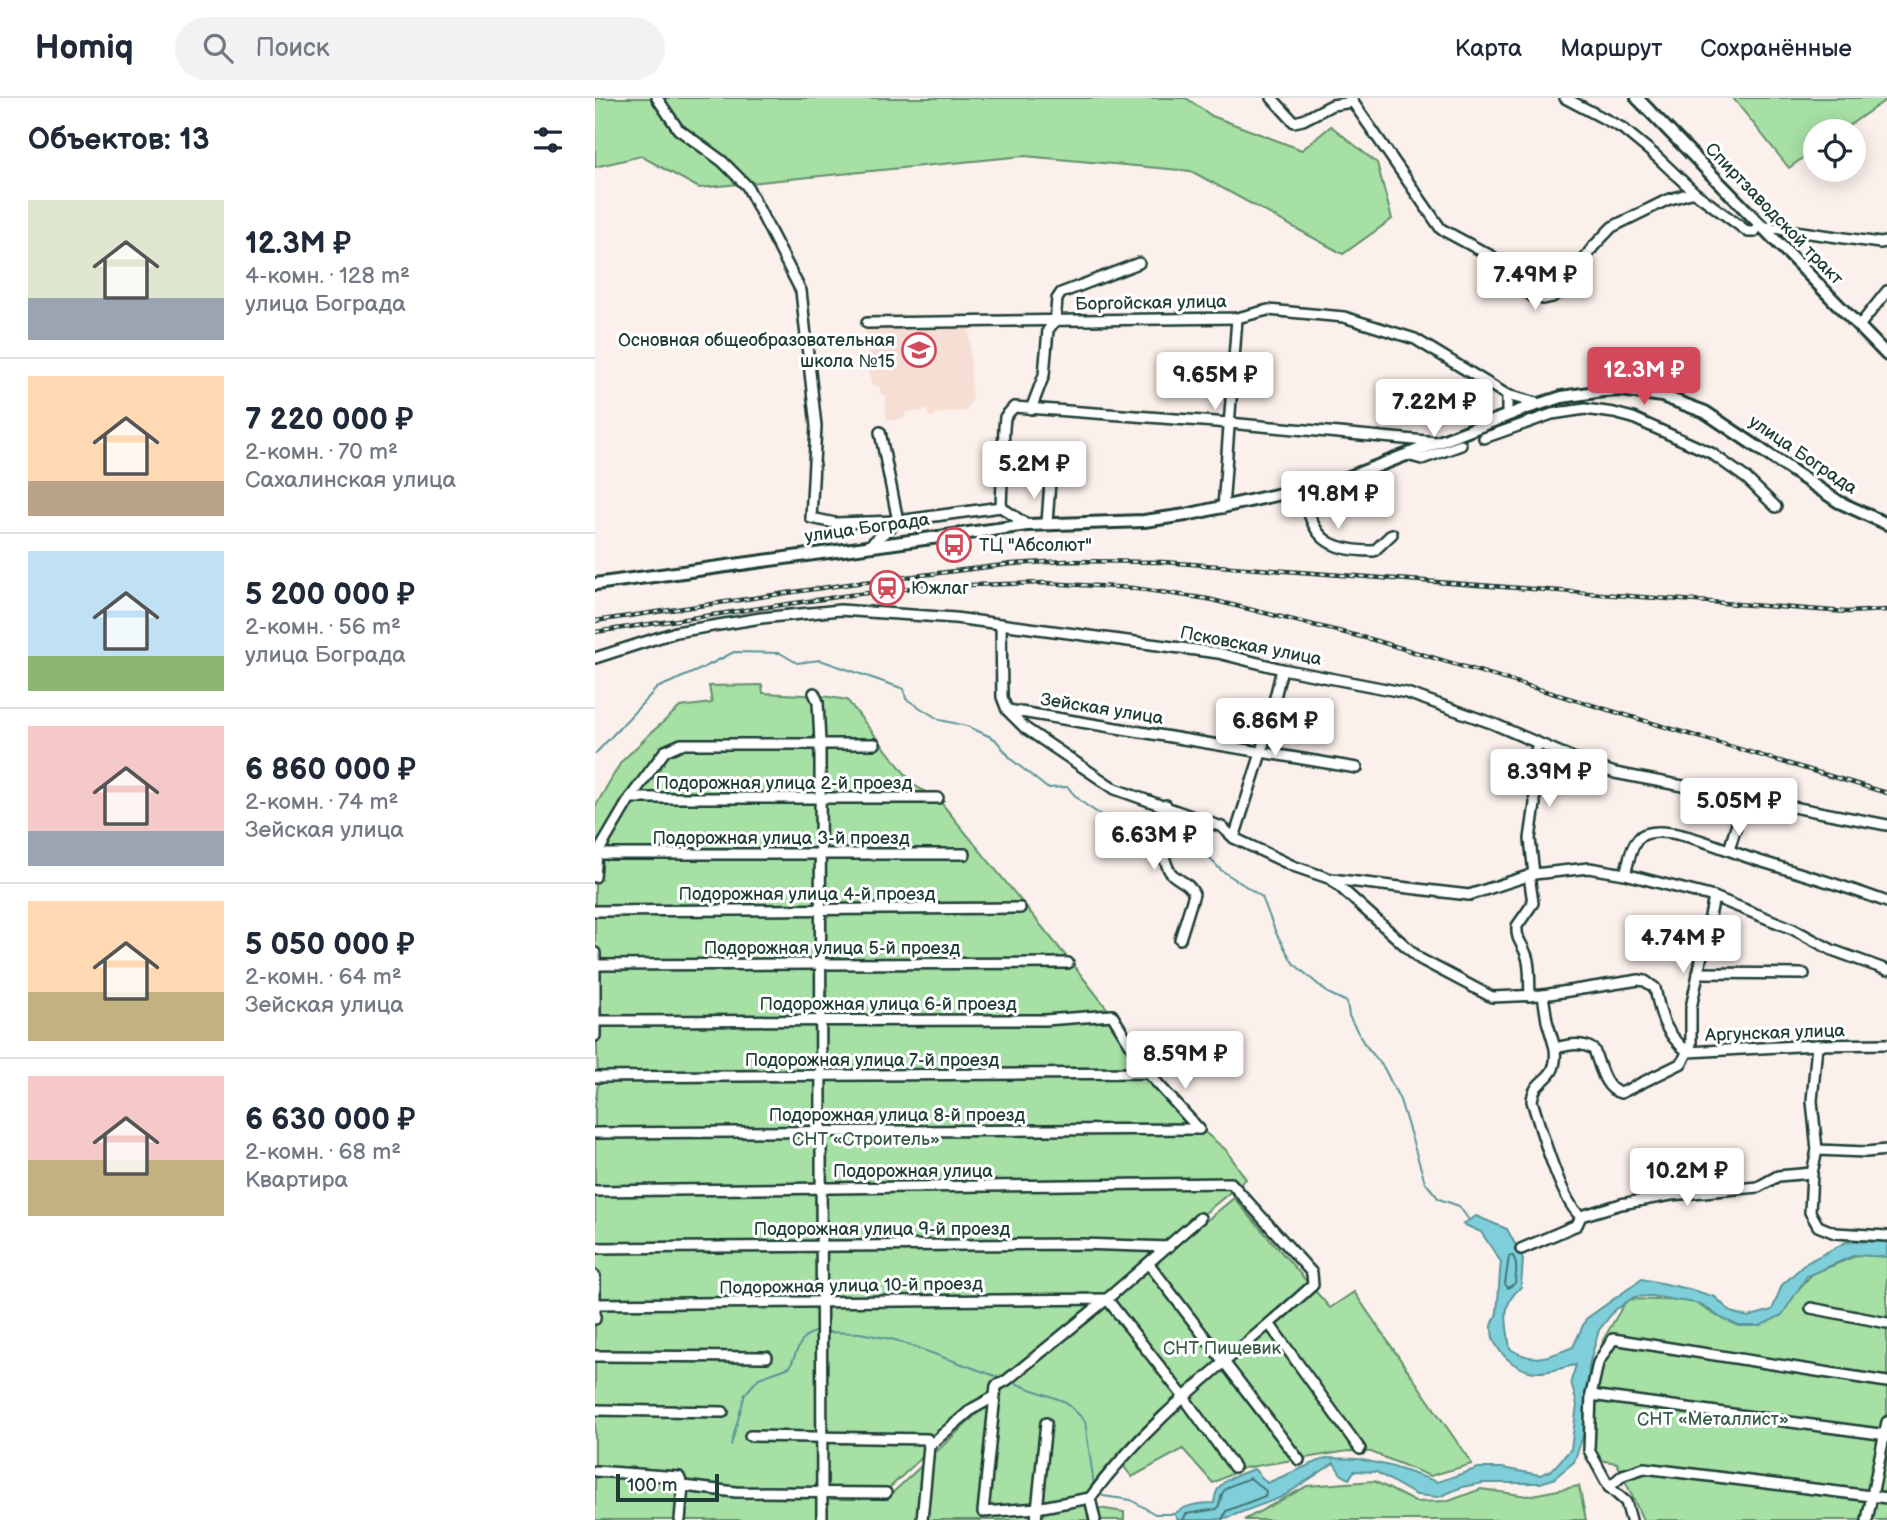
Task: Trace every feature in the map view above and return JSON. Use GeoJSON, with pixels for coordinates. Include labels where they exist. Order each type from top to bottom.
{"type":"FeatureCollection","features":[{"type":"Feature","properties":{"kind":"main road","name":"Спиртзаводской тракт"},"geometry":{"type":"LineString","coordinates":[[1637,98],[1887,355]]}},
{"type":"Feature","properties":{"kind":"main road","name":"улица Бограда"},"geometry":{"type":"LineString","coordinates":[[595,584],[1027,524],[1144,521],[1223,508],[1339,481],[1540,404],[1582,393],[1622,390],[1680,401],[1716,418],[1839,502],[1887,524]]}},
{"type":"Feature","properties":{"kind":"street"},"geometry":{"type":"LineString","coordinates":[[657,98],[678,129],[722,160],[747,186],[801,291],[816,426],[811,518],[835,523],[898,521],[1001,507],[1027,524]]}},
{"type":"Feature","properties":{"kind":"street"},"geometry":{"type":"LineString","coordinates":[[1272,98],[1293,122],[1351,100],[1441,229],[1493,257],[1517,284],[1532,296],[1543,299],[1559,292],[1612,227],[1667,201],[1695,192]]}},
{"type":"Feature","properties":{"kind":"street"},"geometry":{"type":"LineString","coordinates":[[1565,98],[1622,128],[1695,192],[1748,232],[1754,232],[1759,226],[1887,242]]}},
{"type":"Feature","properties":{"kind":"street"},"geometry":{"type":"LineString","coordinates":[[1031,409],[1044,375],[1048,330],[1055,321],[1057,299],[1061,293],[1139,263]]}},
{"type":"Feature","properties":{"kind":"street"},"geometry":{"type":"LineString","coordinates":[[1859,326],[1887,290]]}},
{"type":"Feature","properties":{"kind":"street","name":"Боргойская улица"},"geometry":{"type":"LineString","coordinates":[[867,323],[1237,318],[1268,310],[1344,317],[1415,339],[1507,395],[1540,404]]}},
{"type":"Feature","properties":{"kind":"street"},"geometry":{"type":"LineString","coordinates":[[1223,508],[1237,318]]}},
{"type":"Feature","properties":{"kind":"street"},"geometry":{"type":"LineString","coordinates":[[1581,410],[1582,393]]}},
{"type":"Feature","properties":{"kind":"street"},"geometry":{"type":"LineString","coordinates":[[1507,395],[1507,415]]}},
{"type":"Feature","properties":{"kind":"street"},"geometry":{"type":"LineString","coordinates":[[1001,507],[1005,417],[1014,407],[1229,423],[1438,443]]}},
{"type":"Feature","properties":{"kind":"street"},"geometry":{"type":"LineString","coordinates":[[1484,438],[1552,414],[1581,410],[1614,412],[1711,453],[1732,466],[1776,507]]}},
{"type":"Feature","properties":{"kind":"street"},"geometry":{"type":"LineString","coordinates":[[880,432],[898,521]]}},
{"type":"Feature","properties":{"kind":"street"},"geometry":{"type":"LineString","coordinates":[[1407,454],[1422,458],[1461,445]]}},
{"type":"Feature","properties":{"kind":"street"},"geometry":{"type":"LineString","coordinates":[[1047,523],[1050,482]]}},
{"type":"Feature","properties":{"kind":"street"},"geometry":{"type":"LineString","coordinates":[[1303,490],[1314,528],[1330,544],[1344,549],[1374,551],[1392,534]]}},
{"type":"Feature","properties":{"kind":"street"},"geometry":{"type":"LineString","coordinates":[[870,545],[898,521]]}},
{"type":"Feature","properties":{"kind":"street","name":"Псковская улица"},"geometry":{"type":"LineString","coordinates":[[595,658],[676,632],[761,618],[839,610],[1001,624],[1218,653],[1282,669],[1407,693],[1494,724],[1615,773],[1887,825]]}},
{"type":"Feature","properties":{"kind":"street"},"geometry":{"type":"LineString","coordinates":[[1001,624],[1002,697],[1007,710],[1034,735],[1115,789],[1222,827],[1234,838],[1293,866],[1331,879],[1469,895],[1532,874],[1589,868],[1625,874],[1714,897],[1793,929],[1832,950],[1887,970]]}},
{"type":"Feature","properties":{"kind":"street"},"geometry":{"type":"LineString","coordinates":[[1234,838],[1262,750],[1282,669]]}},
{"type":"Feature","properties":{"kind":"street"},"geometry":{"type":"LineString","coordinates":[[814,693],[818,702],[820,743],[821,1520]]}},
{"type":"Feature","properties":{"kind":"street","name":"Зейская улица"},"geometry":{"type":"LineString","coordinates":[[1007,710],[1262,750],[1357,768]]}},
{"type":"Feature","properties":{"kind":"street"},"geometry":{"type":"LineString","coordinates":[[1530,996],[1526,953],[1520,945],[1516,931],[1533,903],[1530,839],[1535,804],[1533,762],[1538,743]]}},
{"type":"Feature","properties":{"kind":"street"},"geometry":{"type":"LineString","coordinates":[[595,877],[597,854],[631,798],[665,751],[681,744],[875,744]]}},
{"type":"Feature","properties":{"kind":"street"},"geometry":{"type":"LineString","coordinates":[[1729,850],[1745,797]]}},
{"type":"Feature","properties":{"kind":"street","name":"Подорожная улица 2-й проезд"},"geometry":{"type":"LineString","coordinates":[[631,798],[938,798]]}},
{"type":"Feature","properties":{"kind":"street"},"geometry":{"type":"LineString","coordinates":[[1166,805],[1158,828],[1158,843],[1173,876],[1190,886],[1193,894],[1180,939]]}},
{"type":"Feature","properties":{"kind":"street"},"geometry":{"type":"LineString","coordinates":[[1625,874],[1633,847],[1644,835],[1668,833],[1699,840],[1887,902]]}},
{"type":"Feature","properties":{"kind":"street","name":"Подорожная улица 3-й проезд"},"geometry":{"type":"LineString","coordinates":[[597,854],[965,853]]}},
{"type":"Feature","properties":{"kind":"street","name":"Аргунская улица"},"geometry":{"type":"LineString","coordinates":[[1331,879],[1378,920],[1400,944],[1420,959],[1492,997],[1543,995],[1645,981],[1655,988],[1662,1021],[1674,1040],[1688,1052],[1817,1045],[1887,1045]]}},
{"type":"Feature","properties":{"kind":"street"},"geometry":{"type":"LineString","coordinates":[[1555,1048],[1573,1045],[1588,1046],[1594,1050],[1609,1087],[1621,1093],[1682,1063],[1688,1052],[1691,1008],[1714,897]]}},
{"type":"Feature","properties":{"kind":"street","name":"Подорожная улица 4-й проезд"},"geometry":{"type":"LineString","coordinates":[[595,911],[1020,908]]}},
{"type":"Feature","properties":{"kind":"street"},"geometry":{"type":"LineString","coordinates":[[595,953],[595,1036]]}},
{"type":"Feature","properties":{"kind":"street","name":"Подорожная улица 5-й проезд"},"geometry":{"type":"LineString","coordinates":[[596,965],[1068,963]]}},
{"type":"Feature","properties":{"kind":"street"},"geometry":{"type":"LineString","coordinates":[[1698,973],[1804,974]]}},
{"type":"Feature","properties":{"kind":"street"},"geometry":{"type":"LineString","coordinates":[[1543,995],[1555,1048],[1555,1068],[1549,1077],[1535,1087],[1532,1101],[1573,1210],[1581,1216]]}},
{"type":"Feature","properties":{"kind":"street","name":"Подорожная улица 6-й проезд"},"geometry":{"type":"LineString","coordinates":[[595,1021],[1045,1020],[1112,1015],[1149,1073]]}},
{"type":"Feature","properties":{"kind":"street"},"geometry":{"type":"LineString","coordinates":[[1817,1045],[1812,1101],[1817,1150],[1812,1173],[1810,1212],[1818,1226],[1835,1233],[1887,1236]]}},
{"type":"Feature","properties":{"kind":"street","name":"Подорожная улица 7-й проезд"},"geometry":{"type":"LineString","coordinates":[[595,1077],[1149,1073]]}},
{"type":"Feature","properties":{"kind":"street","name":"Подорожная улица 8-й проезд"},"geometry":{"type":"LineString","coordinates":[[595,1133],[1199,1129],[1149,1073]]}},
{"type":"Feature","properties":{"kind":"street"},"geometry":{"type":"LineString","coordinates":[[1817,1150],[1887,1150]]}},
{"type":"Feature","properties":{"kind":"street"},"geometry":{"type":"LineString","coordinates":[[1521,1250],[1577,1225],[1581,1216],[1622,1204],[1658,1197],[1758,1187],[1778,1176],[1812,1173]]}},
{"type":"Feature","properties":{"kind":"street","name":"Подорожная улица"},"geometry":{"type":"LineString","coordinates":[[595,1191],[1231,1183],[1312,1273],[1313,1285],[1270,1325]]}},
{"type":"Feature","properties":{"kind":"street"},"geometry":{"type":"LineString","coordinates":[[1201,1218],[1107,1299],[996,1387],[983,1516],[1090,1498],[1144,1434],[1183,1396],[1270,1325],[1360,1449]]}},
{"type":"Feature","properties":{"kind":"street","name":"Подорожная улица 9-й проезд"},"geometry":{"type":"LineString","coordinates":[[595,1248],[820,1244],[1080,1244],[1169,1247]]}},
{"type":"Feature","properties":{"kind":"street"},"geometry":{"type":"LineString","coordinates":[[1149,1264],[1299,1460]]}},
{"type":"Feature","properties":{"kind":"street"},"geometry":{"type":"LineString","coordinates":[[595,1276],[595,1319]]}},
{"type":"Feature","properties":{"kind":"street"},"geometry":{"type":"LineString","coordinates":[[1107,1299],[1183,1396],[1234,1468]]}},
{"type":"Feature","properties":{"kind":"street","name":"Подорожная улица 10-й проезд"},"geometry":{"type":"LineString","coordinates":[[595,1304],[1107,1299]]}},
{"type":"Feature","properties":{"kind":"street"},"geometry":{"type":"LineString","coordinates":[[1811,1308],[1887,1323]]}},
{"type":"Feature","properties":{"kind":"street"},"geometry":{"type":"LineString","coordinates":[[1631,1520],[1626,1502],[1609,1487],[1589,1450],[1591,1395],[1598,1363],[1613,1339],[1887,1382]]}},
{"type":"Feature","properties":{"kind":"street"},"geometry":{"type":"LineString","coordinates":[[595,1356],[767,1357]]}},
{"type":"Feature","properties":{"kind":"street"},"geometry":{"type":"LineString","coordinates":[[1591,1395],[1886,1434]]}},
{"type":"Feature","properties":{"kind":"street"},"geometry":{"type":"LineString","coordinates":[[929,1446],[972,1409],[994,1397]]}},
{"type":"Feature","properties":{"kind":"street"},"geometry":{"type":"LineString","coordinates":[[595,1410],[723,1412]]}},
{"type":"Feature","properties":{"kind":"street"},"geometry":{"type":"LineString","coordinates":[[1867,1520],[1887,1422]]}},
{"type":"Feature","properties":{"kind":"street"},"geometry":{"type":"LineString","coordinates":[[1036,1520],[1046,1423]]}},
{"type":"Feature","properties":{"kind":"street"},"geometry":{"type":"LineString","coordinates":[[751,1436],[927,1439],[929,1446],[922,1520]]}},
{"type":"Feature","properties":{"kind":"street"},"geometry":{"type":"LineString","coordinates":[[1609,1487],[1623,1475],[1644,1468],[1887,1498]]}},
{"type":"Feature","properties":{"kind":"street"},"geometry":{"type":"LineString","coordinates":[[595,1471],[679,1477],[683,1486],[680,1520]]}},
{"type":"Feature","properties":{"kind":"street"},"geometry":{"type":"LineString","coordinates":[[683,1486],[736,1492],[886,1493]]}},
{"type":"Feature","properties":{"kind":"street"},"geometry":{"type":"LineString","coordinates":[[1090,1498],[1095,1520]]}},
{"type":"Feature","properties":{"kind":"shaded area","name":"Основная общеобразовательная школа №15"},"geometry":{"type":"Polygon","coordinates":[[[969,322],[972,400],[966,411],[937,413],[936,416],[929,417],[927,410],[905,413],[904,419],[887,420],[885,396],[880,393],[880,387],[871,385],[865,324],[969,322]]]}},
{"type":"Feature","properties":{"kind":"green space"},"geometry":{"type":"Polygon","coordinates":[[[595,98],[1186,98],[1212,116],[1302,150],[1331,126],[1377,163],[1392,219],[1343,254],[1191,171],[1024,156],[699,188],[641,156],[595,167],[595,98]]]}},
{"type":"Feature","properties":{"kind":"green space"},"geometry":{"type":"Polygon","coordinates":[[[1733,98],[1887,98],[1858,119],[1803,119],[1803,158],[1789,168],[1733,98]]]}},
{"type":"Feature","properties":{"kind":"green space","name":"СНТ «Строитель»"},"geometry":{"type":"Polygon","coordinates":[[[762,685],[763,693],[847,700],[914,785],[939,800],[1074,966],[1201,1129],[1226,1150],[1246,1179],[1019,1367],[886,1491],[821,1493],[819,1520],[595,1520],[595,1106],[598,1084],[595,807],[621,762],[680,707],[712,703],[709,686],[762,685]]]}},
{"type":"Feature","properties":{"kind":"green space","name":"СНТ Пищевик"},"geometry":{"type":"Polygon","coordinates":[[[1234,1198],[1330,1308],[1354,1292],[1472,1464],[1430,1476],[1371,1452],[1348,1451],[1243,1468],[1213,1483],[1183,1449],[1132,1477],[1117,1458],[1081,1505],[1124,1512],[1124,1520],[822,1520],[822,1498],[887,1498],[1016,1377],[1234,1198]]]}},
{"type":"Feature","properties":{"kind":"green space","name":"СНТ «Металлист»"},"geometry":{"type":"Polygon","coordinates":[[[1887,1252],[1887,1520],[1643,1520],[1617,1463],[1585,1458],[1603,1340],[1627,1299],[1692,1301],[1717,1316],[1750,1325],[1787,1302],[1812,1274],[1858,1255],[1887,1252]]]}},
{"type":"Feature","properties":{"kind":"green space"},"geometry":{"type":"Polygon","coordinates":[[[1374,1481],[1415,1502],[1449,1501],[1481,1489],[1527,1496],[1579,1486],[1586,1520],[1244,1520],[1307,1486],[1374,1481]]]}},
{"type":"Feature","properties":{"kind":"water"},"geometry":{"type":"Polygon","coordinates":[[[1476,1216],[1507,1229],[1523,1259],[1521,1287],[1507,1308],[1506,1323],[1510,1349],[1534,1358],[1549,1356],[1573,1347],[1586,1319],[1642,1279],[1715,1297],[1731,1312],[1748,1317],[1772,1310],[1782,1285],[1806,1263],[1846,1242],[1887,1241],[1887,1257],[1855,1255],[1807,1276],[1782,1315],[1760,1326],[1739,1326],[1701,1304],[1651,1296],[1634,1297],[1615,1310],[1599,1330],[1589,1365],[1586,1427],[1574,1462],[1553,1479],[1540,1483],[1483,1483],[1462,1487],[1439,1497],[1416,1495],[1376,1472],[1354,1471],[1349,1479],[1341,1474],[1334,1463],[1282,1497],[1229,1517],[1215,1520],[1178,1520],[1174,1514],[1183,1508],[1214,1503],[1218,1489],[1233,1477],[1254,1469],[1267,1483],[1326,1458],[1358,1459],[1390,1466],[1438,1482],[1478,1468],[1502,1468],[1540,1475],[1552,1470],[1571,1449],[1577,1405],[1571,1381],[1576,1365],[1548,1371],[1530,1371],[1513,1364],[1500,1351],[1495,1343],[1492,1326],[1497,1313],[1501,1262],[1481,1232],[1463,1224],[1476,1216]]]}},
{"type":"Feature","properties":{"kind":"waterway"},"geometry":{"type":"LineString","coordinates":[[595,754],[657,688],[734,652],[780,653],[797,663],[820,660],[904,689],[906,699],[940,720],[967,726],[995,739],[1012,760],[1047,788],[1068,787],[1085,804],[1107,818],[1154,834]]}},
{"type":"Feature","properties":{"kind":"waterway"},"geometry":{"type":"LineString","coordinates":[[1163,836],[1188,851],[1207,856],[1221,870],[1262,897],[1276,933],[1293,963],[1328,993],[1347,1002],[1349,1016],[1363,1042],[1384,1068],[1400,1100],[1425,1182],[1439,1199],[1459,1206],[1469,1220]]}},
{"type":"Feature","properties":{"kind":"waterway"},"geometry":{"type":"LineString","coordinates":[[731,1445],[745,1394],[759,1378],[790,1367],[803,1339],[819,1331]]}},
{"type":"Feature","properties":{"kind":"waterway"},"geometry":{"type":"LineString","coordinates":[[825,1332],[860,1333],[895,1340],[1001,1378]]}},
{"type":"Feature","properties":{"kind":"waterway"},"geometry":{"type":"LineString","coordinates":[[1009,1381],[1066,1402],[1085,1421],[1094,1485]]}},
{"type":"Feature","properties":{"kind":"waterway"},"geometry":{"type":"LineString","coordinates":[[1100,1492],[1103,1496],[1131,1500],[1155,1514],[1174,1514]]}},
{"type":"Feature","properties":{"kind":"railway"},"geometry":{"type":"LineString","coordinates":[[595,621],[849,584],[1012,564],[1066,561],[1163,562],[1847,612],[1887,610]]}},
{"type":"Feature","properties":{"kind":"railway"},"geometry":{"type":"LineString","coordinates":[[595,632],[930,586],[1045,583],[1133,588],[1208,599],[1374,640],[1887,793]]}},
{"type":"Feature","properties":{"kind":"place","name":"Основная общеобразовательная школа №15"},"geometry":{"type":"Point","coordinates":[919,350]}},
{"type":"Feature","properties":{"kind":"place","name":"ТЦ \"Абсолют\""},"geometry":{"type":"Point","coordinates":[954,545]}},
{"type":"Feature","properties":{"kind":"place","name":"Южлаг"},"geometry":{"type":"Point","coordinates":[887,588]}}]}
